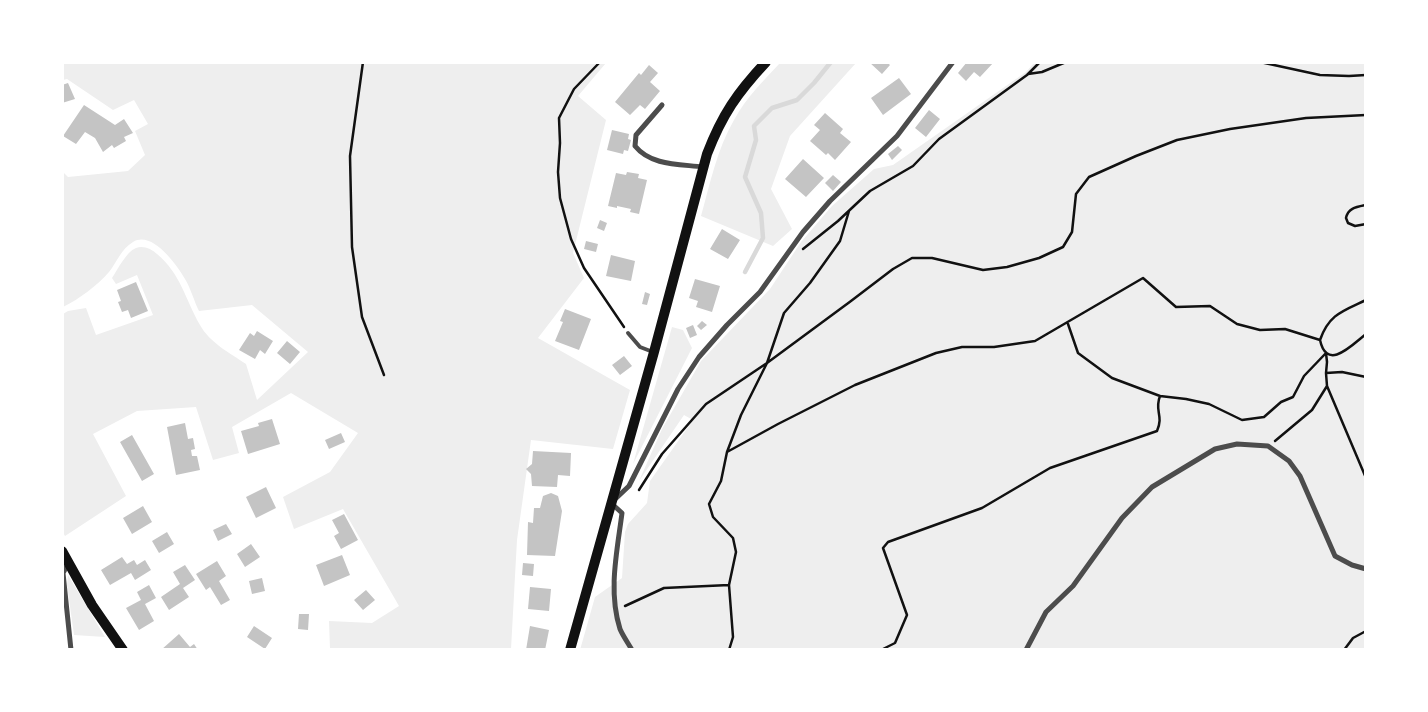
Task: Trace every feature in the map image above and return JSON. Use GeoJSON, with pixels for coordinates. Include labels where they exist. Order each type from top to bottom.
{"type":"FeatureCollection","features":[{"type":"Feature","properties":{"kind":"main road"},"geometry":{"type":"LineString","coordinates":[[570,650],[654,352],[702,167],[717,128],[728,107],[766,62]]}},
{"type":"Feature","properties":{"kind":"main road"},"geometry":{"type":"LineString","coordinates":[[62,551],[92,605],[123,650]]}},
{"type":"Feature","properties":{"kind":"street"},"geometry":{"type":"LineString","coordinates":[[632,650],[621,631],[614,596],[614,576],[622,513],[611,503],[629,486],[678,389],[699,357],[760,292],[830,201],[897,136],[953,62]]}},
{"type":"Feature","properties":{"kind":"street"},"geometry":{"type":"LineString","coordinates":[[662,105],[636,135],[635,146],[640,153],[656,161],[702,167]]}},
{"type":"Feature","properties":{"kind":"street"},"geometry":{"type":"LineString","coordinates":[[1026,650],[1046,612],[1073,586],[1122,518],[1152,487],[1215,449],[1237,444],[1268,446],[1289,461],[1300,476],[1335,556],[1352,566],[1366,570]]}},
{"type":"Feature","properties":{"kind":"street"},"geometry":{"type":"LineString","coordinates":[[68,564],[62,573],[71,650]]}},
{"type":"Feature","properties":{"kind":"street"},"geometry":{"type":"LineString","coordinates":[[62,635],[69,635]]}},
{"type":"Feature","properties":{"kind":"lane"},"geometry":{"type":"LineString","coordinates":[[628,333],[640,346],[654,352]]}},
{"type":"Feature","properties":{"kind":"path"},"geometry":{"type":"LineString","coordinates":[[363,62],[350,156],[352,247],[362,317],[384,375]]}},
{"type":"Feature","properties":{"kind":"path"},"geometry":{"type":"LineString","coordinates":[[600,62],[574,89],[559,118],[559,189],[571,239],[584,268],[628,333]]}},
{"type":"Feature","properties":{"kind":"path"},"geometry":{"type":"LineString","coordinates":[[786,257],[806,247],[870,191],[913,166],[939,139],[1027,75],[1040,62]]}},
{"type":"Feature","properties":{"kind":"path"},"geometry":{"type":"LineString","coordinates":[[1027,75],[1042,72],[1066,62]]}},
{"type":"Feature","properties":{"kind":"path"},"geometry":{"type":"LineString","coordinates":[[1260,62],[1320,75],[1366,75]]}},
{"type":"Feature","properties":{"kind":"path"},"geometry":{"type":"LineString","coordinates":[[638,491],[662,454],[706,404],[767,363],[851,302],[892,269],[912,258],[932,258],[983,270],[1007,267],[1039,258],[1063,247],[1072,232],[1076,194],[1084,183],[1089,178],[1136,156],[1177,140],[1230,129],[1306,118],[1366,115]]}},
{"type":"Feature","properties":{"kind":"path"},"geometry":{"type":"LineString","coordinates":[[1366,205],[1354,207],[1347,212],[1346,218],[1348,223],[1355,226],[1366,224]]}},
{"type":"Feature","properties":{"kind":"path"},"geometry":{"type":"LineString","coordinates":[[729,650],[733,638],[729,585],[736,552],[734,538],[713,517],[709,504],[721,481],[727,452],[741,415],[767,363],[784,313],[810,283],[840,241],[848,211]]}},
{"type":"Feature","properties":{"kind":"path"},"geometry":{"type":"LineString","coordinates":[[727,452],[855,385],[936,353],[962,347],[994,347],[1035,342],[1143,278],[1176,307],[1210,306],[1237,324],[1260,330],[1285,329],[1320,340]]}},
{"type":"Feature","properties":{"kind":"path"},"geometry":{"type":"LineString","coordinates":[[1366,300],[1339,312],[1329,323],[1320,340],[1322,348],[1326,353],[1333,356],[1342,352],[1366,334]]}},
{"type":"Feature","properties":{"kind":"path"},"geometry":{"type":"LineString","coordinates":[[1068,324],[1078,352],[1112,378],[1160,396],[1209,404],[1242,420],[1264,417],[1281,402],[1293,397],[1304,376],[1326,353]]}},
{"type":"Feature","properties":{"kind":"path"},"geometry":{"type":"LineString","coordinates":[[1326,353],[1327,386],[1366,478]]}},
{"type":"Feature","properties":{"kind":"path"},"geometry":{"type":"LineString","coordinates":[[1326,372],[1342,372],[1366,377]]}},
{"type":"Feature","properties":{"kind":"path"},"geometry":{"type":"LineString","coordinates":[[1268,446],[1312,410],[1327,386]]}},
{"type":"Feature","properties":{"kind":"path"},"geometry":{"type":"LineString","coordinates":[[881,650],[895,642],[907,615],[883,548],[888,542],[982,508],[1050,468],[1157,431],[1161,422],[1156,404],[1160,396]]}},
{"type":"Feature","properties":{"kind":"path"},"geometry":{"type":"LineString","coordinates":[[617,610],[664,588],[729,585]]}},
{"type":"Feature","properties":{"kind":"path"},"geometry":{"type":"LineString","coordinates":[[1344,650],[1353,638],[1366,631]]}},
{"type":"Feature","properties":{"kind":"shaded area"},"geometry":{"type":"Polygon","coordinates":[[[63,63],[606,63],[578,96],[606,120],[573,253],[584,278],[538,338],[630,390],[613,449],[531,440],[517,540],[511,649],[330,649],[329,621],[372,623],[399,606],[343,509],[294,529],[283,497],[330,472],[358,433],[291,393],[232,427],[239,453],[213,460],[196,407],[137,411],[93,434],[126,496],[65,536],[62,531],[63,314],[68,311],[86,308],[96,335],[153,315],[137,275],[116,284],[112,278],[132,250],[142,247],[155,252],[172,270],[204,331],[221,347],[246,364],[257,400],[308,352],[252,305],[199,311],[187,283],[176,266],[163,251],[148,241],[140,240],[129,245],[99,282],[63,307],[62,171],[68,177],[128,171],[145,155],[135,131],[148,124],[134,100],[113,110],[67,79],[63,80],[63,63]]]}},
{"type":"Feature","properties":{"kind":"shaded area"},"geometry":{"type":"Polygon","coordinates":[[[780,63],[856,63],[790,136],[771,189],[792,229],[773,246],[701,216],[714,167],[728,131],[749,97],[780,63]]]}},
{"type":"Feature","properties":{"kind":"shaded area"},"geometry":{"type":"Polygon","coordinates":[[[1034,63],[1365,63],[1365,649],[580,650],[595,597],[622,578],[625,532],[628,524],[647,503],[650,481],[693,420],[684,415],[639,481],[662,429],[701,361],[770,289],[801,242],[832,206],[874,169],[893,165],[1026,72],[1034,63]]]}},
{"type":"Feature","properties":{"kind":"shaded area"},"geometry":{"type":"Polygon","coordinates":[[[672,327],[683,330],[692,348],[633,464],[672,327]]]}},
{"type":"Feature","properties":{"kind":"shaded area"},"geometry":{"type":"Polygon","coordinates":[[[68,575],[105,637],[74,635],[67,585],[68,575]]]}},
{"type":"Feature","properties":{"kind":"building"},"geometry":{"type":"Polygon","coordinates":[[[869,62],[887,62],[890,65],[882,74],[869,62]]]}},
{"type":"Feature","properties":{"kind":"building"},"geometry":{"type":"Polygon","coordinates":[[[967,62],[994,62],[980,77],[974,72],[966,81],[958,73],[967,62]]]}},
{"type":"Feature","properties":{"kind":"building"},"geometry":{"type":"Polygon","coordinates":[[[649,65],[658,73],[650,82],[660,91],[645,109],[640,105],[630,115],[615,102],[639,73],[641,75],[649,65]]]}},
{"type":"Feature","properties":{"kind":"building"},"geometry":{"type":"Polygon","coordinates":[[[899,78],[911,94],[883,115],[871,98],[899,78]]]}},
{"type":"Feature","properties":{"kind":"building"},"geometry":{"type":"Polygon","coordinates":[[[68,83],[75,99],[62,103],[62,85],[68,83]]]}},
{"type":"Feature","properties":{"kind":"building"},"geometry":{"type":"Polygon","coordinates":[[[84,105],[115,125],[124,119],[133,133],[124,137],[126,141],[114,148],[112,145],[103,152],[95,138],[85,132],[76,144],[63,136],[84,105]]]}},
{"type":"Feature","properties":{"kind":"building"},"geometry":{"type":"Polygon","coordinates":[[[929,110],[940,119],[926,137],[915,128],[929,110]]]}},
{"type":"Feature","properties":{"kind":"building"},"geometry":{"type":"Polygon","coordinates":[[[825,113],[843,129],[840,133],[851,142],[835,160],[810,141],[820,130],[814,125],[825,113]]]}},
{"type":"Feature","properties":{"kind":"building"},"geometry":{"type":"Polygon","coordinates":[[[612,130],[629,134],[628,139],[631,140],[628,151],[624,150],[623,154],[607,150],[612,130]]]}},
{"type":"Feature","properties":{"kind":"building"},"geometry":{"type":"Polygon","coordinates":[[[898,146],[902,150],[892,160],[888,154],[898,146]]]}},
{"type":"Feature","properties":{"kind":"building"},"geometry":{"type":"Polygon","coordinates":[[[803,159],[824,178],[806,197],[785,179],[803,159]]]}},
{"type":"Feature","properties":{"kind":"building"},"geometry":{"type":"Polygon","coordinates":[[[627,172],[639,174],[638,178],[647,180],[639,214],[630,212],[631,209],[608,206],[616,173],[626,175],[627,172]]]}},
{"type":"Feature","properties":{"kind":"building"},"geometry":{"type":"Polygon","coordinates":[[[833,175],[841,182],[833,191],[825,183],[833,175]]]}},
{"type":"Feature","properties":{"kind":"building"},"geometry":{"type":"Polygon","coordinates":[[[600,220],[607,223],[604,231],[597,228],[600,220]]]}},
{"type":"Feature","properties":{"kind":"building"},"geometry":{"type":"Polygon","coordinates":[[[722,229],[740,240],[728,259],[710,249],[722,229]]]}},
{"type":"Feature","properties":{"kind":"building"},"geometry":{"type":"Polygon","coordinates":[[[586,241],[598,244],[596,252],[584,249],[586,241]]]}},
{"type":"Feature","properties":{"kind":"building"},"geometry":{"type":"Polygon","coordinates":[[[611,255],[635,261],[631,281],[606,276],[611,255]]]}},
{"type":"Feature","properties":{"kind":"building"},"geometry":{"type":"Polygon","coordinates":[[[695,279],[720,286],[712,312],[696,307],[698,301],[689,298],[695,279]]]}},
{"type":"Feature","properties":{"kind":"building"},"geometry":{"type":"Polygon","coordinates":[[[136,282],[148,311],[131,318],[128,310],[122,312],[118,302],[121,301],[117,290],[136,282]]]}},
{"type":"Feature","properties":{"kind":"building"},"geometry":{"type":"Polygon","coordinates":[[[645,292],[650,294],[647,305],[642,304],[645,292]]]}},
{"type":"Feature","properties":{"kind":"building"},"geometry":{"type":"Polygon","coordinates":[[[565,309],[591,319],[579,350],[555,341],[563,322],[560,321],[565,309]]]}},
{"type":"Feature","properties":{"kind":"building"},"geometry":{"type":"Polygon","coordinates":[[[702,321],[707,325],[701,330],[697,326],[702,321]]]}},
{"type":"Feature","properties":{"kind":"building"},"geometry":{"type":"Polygon","coordinates":[[[693,325],[697,335],[690,338],[686,328],[693,325]]]}},
{"type":"Feature","properties":{"kind":"building"},"geometry":{"type":"Polygon","coordinates":[[[257,331],[273,341],[265,354],[260,350],[255,359],[239,350],[250,333],[254,336],[257,331]]]}},
{"type":"Feature","properties":{"kind":"building"},"geometry":{"type":"Polygon","coordinates":[[[287,341],[300,352],[290,364],[277,353],[287,341]]]}},
{"type":"Feature","properties":{"kind":"building"},"geometry":{"type":"Polygon","coordinates":[[[624,356],[632,366],[620,375],[612,365],[624,356]]]}},
{"type":"Feature","properties":{"kind":"building"},"geometry":{"type":"Polygon","coordinates":[[[272,419],[280,444],[248,454],[241,431],[259,426],[258,423],[272,419]]]}},
{"type":"Feature","properties":{"kind":"building"},"geometry":{"type":"Polygon","coordinates":[[[185,423],[188,439],[193,438],[195,449],[191,450],[192,456],[197,456],[200,470],[176,475],[167,427],[185,423]]]}},
{"type":"Feature","properties":{"kind":"building"},"geometry":{"type":"Polygon","coordinates":[[[341,433],[345,442],[329,449],[325,440],[341,433]]]}},
{"type":"Feature","properties":{"kind":"building"},"geometry":{"type":"Polygon","coordinates":[[[132,435],[154,474],[142,481],[120,442],[132,435]]]}},
{"type":"Feature","properties":{"kind":"building"},"geometry":{"type":"Polygon","coordinates":[[[533,451],[571,453],[570,476],[558,475],[557,487],[532,486],[531,474],[526,469],[532,464],[533,451]]]}},
{"type":"Feature","properties":{"kind":"building"},"geometry":{"type":"Polygon","coordinates":[[[266,487],[276,508],[256,518],[246,497],[266,487]]]}},
{"type":"Feature","properties":{"kind":"building"},"geometry":{"type":"Polygon","coordinates":[[[551,493],[558,496],[562,511],[555,556],[527,555],[528,522],[533,523],[534,508],[540,508],[543,496],[551,493]]]}},
{"type":"Feature","properties":{"kind":"building"},"geometry":{"type":"Polygon","coordinates":[[[143,506],[152,522],[132,534],[123,518],[143,506]]]}},
{"type":"Feature","properties":{"kind":"building"},"geometry":{"type":"Polygon","coordinates":[[[344,514],[358,540],[341,549],[334,536],[339,533],[332,520],[344,514]]]}},
{"type":"Feature","properties":{"kind":"building"},"geometry":{"type":"Polygon","coordinates":[[[226,524],[232,534],[218,541],[213,530],[226,524]]]}},
{"type":"Feature","properties":{"kind":"building"},"geometry":{"type":"Polygon","coordinates":[[[167,532],[174,544],[159,553],[152,541],[167,532]]]}},
{"type":"Feature","properties":{"kind":"building"},"geometry":{"type":"Polygon","coordinates":[[[251,544],[260,557],[245,567],[237,554],[251,544]]]}},
{"type":"Feature","properties":{"kind":"building"},"geometry":{"type":"Polygon","coordinates":[[[342,555],[350,575],[324,586],[316,565],[342,555]]]}},
{"type":"Feature","properties":{"kind":"building"},"geometry":{"type":"Polygon","coordinates":[[[122,557],[127,564],[134,560],[137,565],[145,560],[151,570],[135,580],[131,573],[110,585],[101,570],[122,557]]]}},
{"type":"Feature","properties":{"kind":"building"},"geometry":{"type":"Polygon","coordinates":[[[217,561],[226,576],[219,581],[230,600],[221,605],[210,587],[206,590],[196,574],[217,561]]]}},
{"type":"Feature","properties":{"kind":"building"},"geometry":{"type":"Polygon","coordinates":[[[523,563],[534,564],[533,576],[522,575],[523,563]]]}},
{"type":"Feature","properties":{"kind":"building"},"geometry":{"type":"Polygon","coordinates":[[[185,565],[195,580],[183,588],[189,597],[169,610],[161,597],[180,584],[173,572],[185,565]]]}},
{"type":"Feature","properties":{"kind":"building"},"geometry":{"type":"Polygon","coordinates":[[[262,578],[265,591],[252,594],[249,581],[262,578]]]}},
{"type":"Feature","properties":{"kind":"building"},"geometry":{"type":"Polygon","coordinates":[[[149,585],[156,598],[145,604],[154,621],[139,630],[126,608],[141,600],[137,592],[149,585]]]}},
{"type":"Feature","properties":{"kind":"building"},"geometry":{"type":"Polygon","coordinates":[[[530,587],[551,589],[549,611],[528,609],[530,587]]]}},
{"type":"Feature","properties":{"kind":"building"},"geometry":{"type":"Polygon","coordinates":[[[366,590],[375,600],[363,610],[354,600],[366,590]]]}},
{"type":"Feature","properties":{"kind":"building"},"geometry":{"type":"Polygon","coordinates":[[[299,614],[309,614],[308,630],[298,629],[299,614]]]}},
{"type":"Feature","properties":{"kind":"building"},"geometry":{"type":"Polygon","coordinates":[[[254,626],[272,638],[265,649],[247,637],[254,626]]]}},
{"type":"Feature","properties":{"kind":"building"},"geometry":{"type":"Polygon","coordinates":[[[530,626],[549,630],[545,650],[526,650],[530,626]]]}},
{"type":"Feature","properties":{"kind":"building"},"geometry":{"type":"Polygon","coordinates":[[[179,634],[190,647],[194,644],[198,650],[161,650],[179,634]]]}},
{"type":"Feature","properties":{"kind":"waterway"},"geometry":{"type":"LineString","coordinates":[[745,272],[763,238],[761,213],[745,177],[756,140],[754,126],[772,108],[797,100],[831,62]]}}]}
